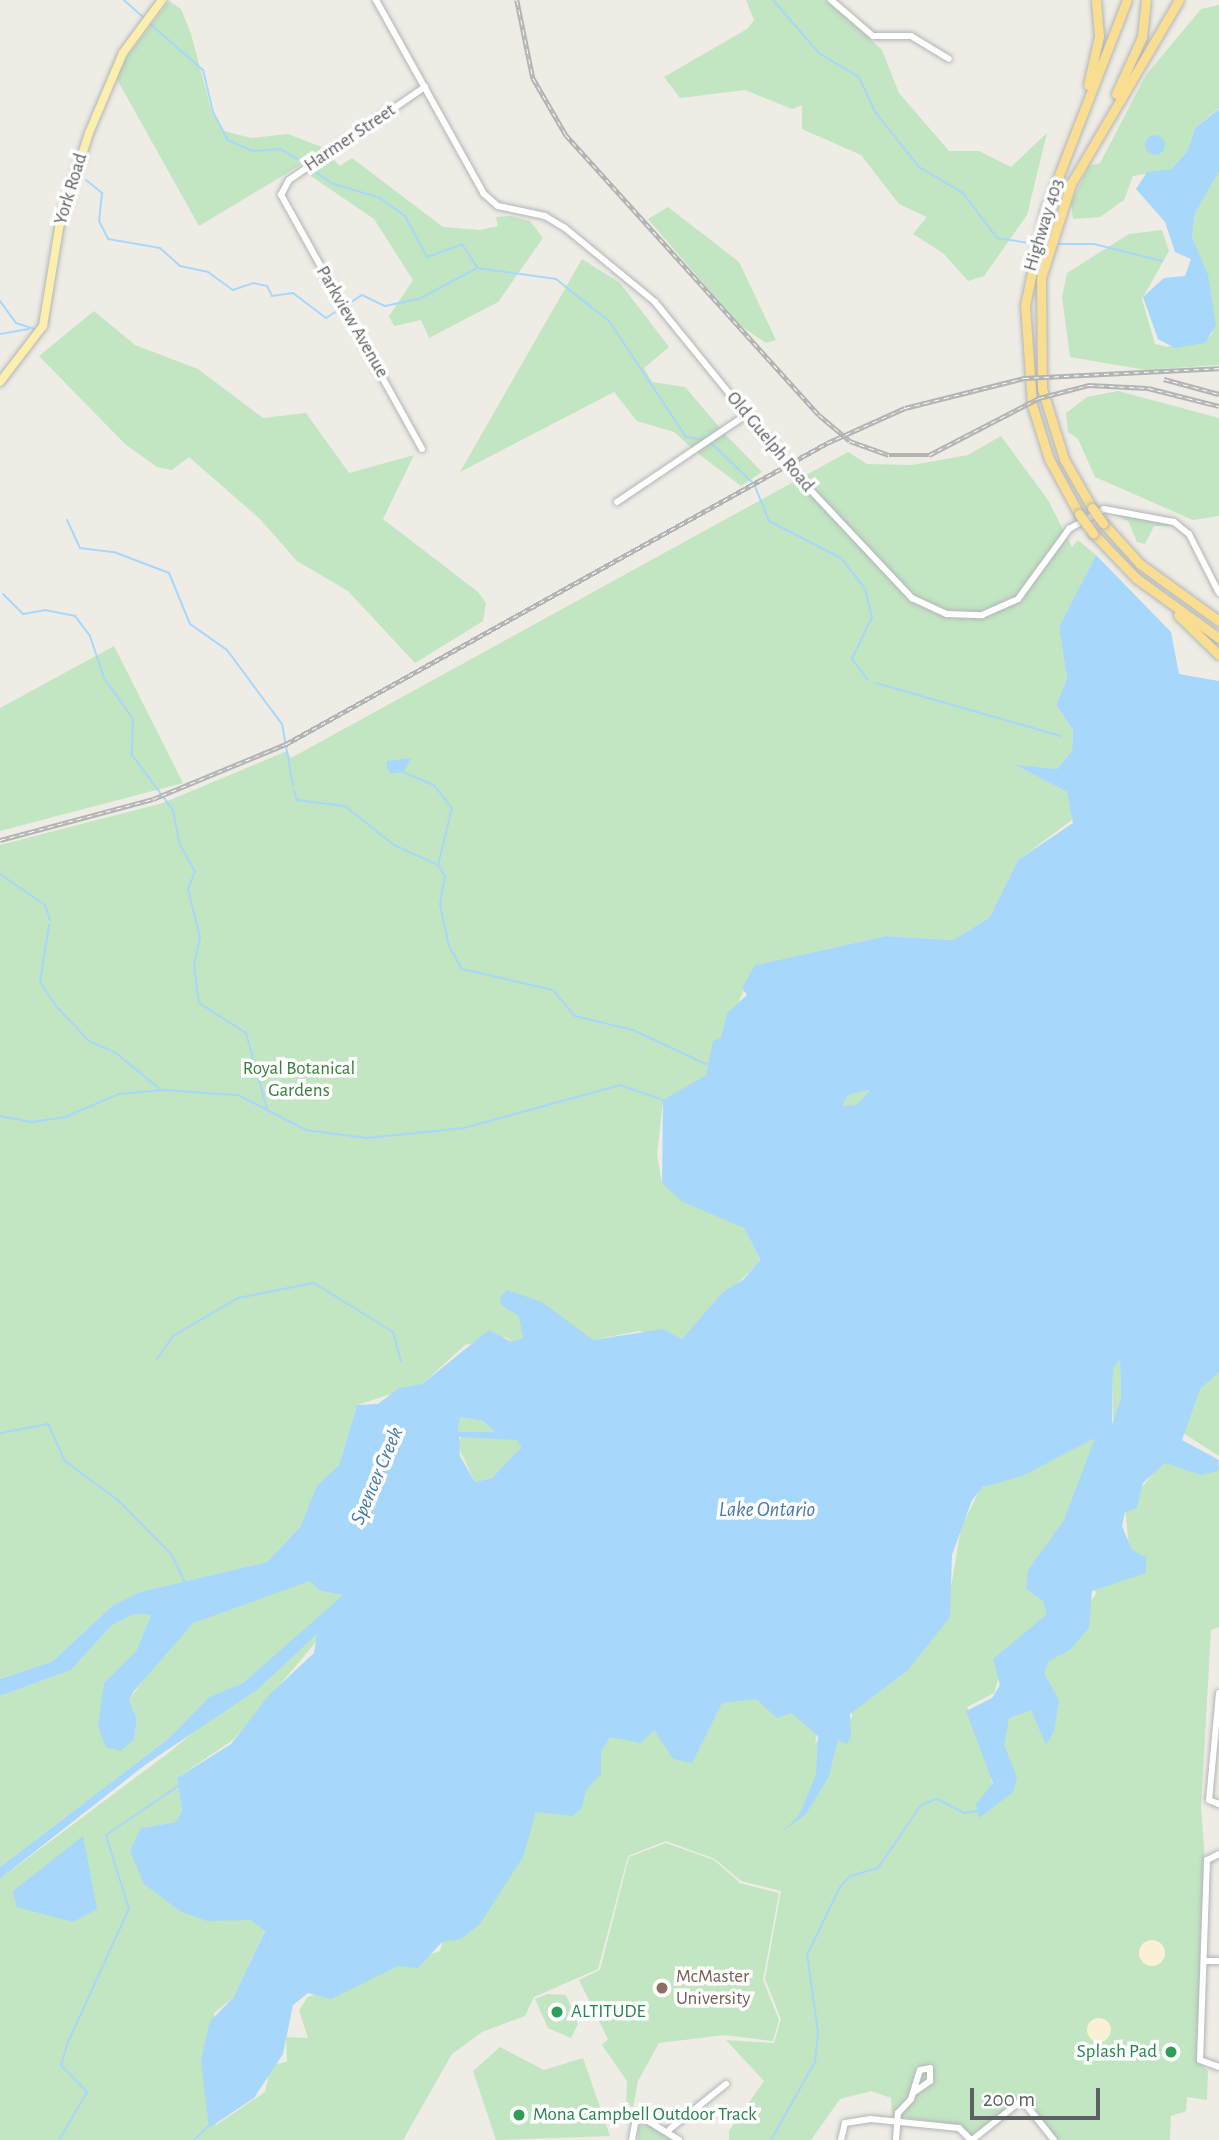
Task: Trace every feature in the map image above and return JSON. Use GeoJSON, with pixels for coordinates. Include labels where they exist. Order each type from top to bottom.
{"type":"FeatureCollection","features":[{"type":"Feature","properties":{"kind":"highway"},"geometry":{"type":"LineString","coordinates":[[1047,206],[1095,62],[1097,0]]}},
{"type":"Feature","properties":{"kind":"highway","name":"Highway 403"},"geometry":{"type":"LineString","coordinates":[[1126,0],[1047,206],[1027,280],[1026,377],[1049,459],[1079,514],[1093,533],[1160,596],[1219,638]]}},
{"type":"Feature","properties":{"kind":"highway"},"geometry":{"type":"LineString","coordinates":[[1079,171],[1132,66],[1146,0]]}},
{"type":"Feature","properties":{"kind":"highway","name":"Highway 403"},"geometry":{"type":"LineString","coordinates":[[1179,0],[1079,171],[1041,278],[1038,366],[1064,459],[1092,508],[1140,564],[1218,620]]}},
{"type":"Feature","properties":{"kind":"highway"},"geometry":{"type":"LineString","coordinates":[[1160,596],[1219,655]]}},
{"type":"Feature","properties":{"kind":"main road","name":"York Road"},"geometry":{"type":"LineString","coordinates":[[0,382],[43,326],[59,228],[89,133],[122,53],[156,2]]}},
{"type":"Feature","properties":{"kind":"street","name":"Old Guelph Road"},"geometry":{"type":"LineString","coordinates":[[376,0],[484,194],[514,213],[545,216],[607,260],[655,302],[802,481],[912,598],[947,614],[982,615],[1018,600],[1069,529],[1104,509],[1174,522],[1194,541],[1219,593]]}},
{"type":"Feature","properties":{"kind":"street"},"geometry":{"type":"LineString","coordinates":[[831,0],[873,36],[911,36],[949,59]]}},
{"type":"Feature","properties":{"kind":"street","name":"Harmer Street"},"geometry":{"type":"LineString","coordinates":[[281,195],[289,180],[425,87]]}},
{"type":"Feature","properties":{"kind":"street","name":"Parkview Avenue"},"geometry":{"type":"LineString","coordinates":[[281,195],[422,449]]}},
{"type":"Feature","properties":{"kind":"street"},"geometry":{"type":"LineString","coordinates":[[617,502],[746,415]]}},
{"type":"Feature","properties":{"kind":"street"},"geometry":{"type":"LineString","coordinates":[[1216,1804],[1217,1694]]}},
{"type":"Feature","properties":{"kind":"street"},"geometry":{"type":"LineString","coordinates":[[1215,1855],[1204,1961],[1202,2064],[1219,2067]]}},
{"type":"Feature","properties":{"kind":"street"},"geometry":{"type":"LineString","coordinates":[[1204,1961],[1219,1961]]}},
{"type":"Feature","properties":{"kind":"street"},"geometry":{"type":"LineString","coordinates":[[670,2129],[726,2084]]}},
{"type":"Feature","properties":{"kind":"street"},"geometry":{"type":"LineString","coordinates":[[895,2140],[897,2119],[913,2093]]}},
{"type":"Feature","properties":{"kind":"street"},"geometry":{"type":"LineString","coordinates":[[841,2140],[845,2123],[897,2119],[959,2128],[971,2140],[1028,2100],[1054,2140]]}},
{"type":"Feature","properties":{"kind":"street"},"geometry":{"type":"LineString","coordinates":[[632,2140],[635,2123],[648,2118],[670,2129],[679,2140]]}},
{"type":"Feature","properties":{"kind":"green space"},"geometry":{"type":"Polygon","coordinates":[[[746,0],[826,0],[882,50],[899,93],[949,151],[979,151],[1011,167],[1047,133],[1027,215],[984,276],[968,281],[943,253],[913,234],[927,217],[899,204],[861,155],[802,129],[802,105],[792,109],[745,90],[680,98],[664,77],[747,29],[754,20],[746,0]]]}},
{"type":"Feature","properties":{"kind":"green space"},"geometry":{"type":"Polygon","coordinates":[[[169,1],[181,9],[191,34],[212,113],[224,131],[251,138],[288,134],[327,149],[199,226],[114,74],[169,1]]]}},
{"type":"Feature","properties":{"kind":"green space"},"geometry":{"type":"Polygon","coordinates":[[[1219,5],[1219,108],[1195,128],[1187,152],[1171,169],[1133,176],[1124,200],[1100,217],[1073,219],[1071,202],[1089,166],[1100,163],[1146,75],[1201,9],[1219,5]]]}},
{"type":"Feature","properties":{"kind":"green space"},"geometry":{"type":"Polygon","coordinates":[[[330,156],[340,166],[352,158],[443,227],[480,230],[498,226],[496,217],[511,216],[530,221],[543,238],[498,302],[429,338],[421,320],[394,326],[389,316],[413,280],[374,219],[305,172],[330,156]]]}},
{"type":"Feature","properties":{"kind":"green space"},"geometry":{"type":"Polygon","coordinates":[[[1219,164],[1219,365],[1146,370],[1070,357],[1062,297],[1067,273],[1129,234],[1162,230],[1169,251],[1142,299],[1155,344],[1167,347],[1212,335],[1214,318],[1192,237],[1195,213],[1219,164]]]}},
{"type":"Feature","properties":{"kind":"green space"},"geometry":{"type":"Polygon","coordinates":[[[668,207],[739,262],[776,340],[766,343],[738,324],[648,219],[668,207]]]}},
{"type":"Feature","properties":{"kind":"green space"},"geometry":{"type":"Polygon","coordinates":[[[582,259],[620,283],[669,347],[644,368],[652,382],[685,387],[720,428],[692,448],[674,432],[637,421],[614,392],[460,472],[582,259]]]}},
{"type":"Feature","properties":{"kind":"green space"},"geometry":{"type":"Polygon","coordinates":[[[94,311],[135,345],[198,369],[263,418],[306,413],[349,473],[414,455],[383,519],[478,592],[486,603],[483,621],[415,663],[348,591],[297,561],[260,519],[189,457],[172,470],[157,467],[126,445],[39,356],[94,311]]]}},
{"type":"Feature","properties":{"kind":"green space"},"geometry":{"type":"Polygon","coordinates":[[[1118,391],[1219,418],[1219,516],[1193,520],[1095,477],[1078,439],[1068,432],[1066,413],[1087,397],[1118,391]]]}},
{"type":"Feature","properties":{"kind":"green space"},"geometry":{"type":"Polygon","coordinates":[[[724,433],[762,472],[741,486],[696,452],[724,433]]]}},
{"type":"Feature","properties":{"kind":"green space","name":"Royal Botanical Gardens"},"geometry":{"type":"Polygon","coordinates":[[[1001,436],[1048,500],[1072,547],[1078,540],[1096,555],[1059,627],[1067,679],[1056,705],[1073,730],[1072,751],[1057,769],[1017,766],[1067,792],[1076,817],[1018,860],[989,918],[953,940],[886,936],[755,965],[706,1075],[663,1101],[657,1155],[662,1183],[744,1228],[760,1261],[682,1339],[639,1331],[593,1340],[512,1342],[506,1337],[465,1345],[422,1384],[357,1405],[339,1465],[317,1487],[300,1527],[267,1562],[140,1592],[113,1605],[53,1661],[0,1679],[0,845],[163,803],[287,751],[291,758],[848,452],[867,464],[912,465],[968,455],[1001,436]]]}},
{"type":"Feature","properties":{"kind":"green space"},"geometry":{"type":"Polygon","coordinates":[[[1110,512],[1160,520],[1171,526],[1154,526],[1145,544],[1137,542],[1128,521],[1110,512]]]}},
{"type":"Feature","properties":{"kind":"green space"},"geometry":{"type":"Polygon","coordinates":[[[114,646],[183,783],[0,831],[0,708],[114,646]]]}},
{"type":"Feature","properties":{"kind":"green space"},"geometry":{"type":"Polygon","coordinates":[[[870,1090],[856,1105],[843,1107],[848,1095],[870,1090]]]}},
{"type":"Feature","properties":{"kind":"green space"},"geometry":{"type":"Polygon","coordinates":[[[1120,1359],[1121,1399],[1113,1424],[1113,1370],[1120,1359]]]}},
{"type":"Feature","properties":{"kind":"green space"},"geometry":{"type":"Polygon","coordinates":[[[1219,1367],[1219,1456],[1183,1433],[1199,1384],[1219,1367]]]}},
{"type":"Feature","properties":{"kind":"green space"},"geometry":{"type":"Polygon","coordinates":[[[460,1417],[483,1421],[495,1432],[458,1432],[460,1417]]]}},
{"type":"Feature","properties":{"kind":"green space"},"geometry":{"type":"Polygon","coordinates":[[[464,1435],[518,1440],[521,1447],[492,1478],[475,1482],[456,1442],[464,1435]]]}},
{"type":"Feature","properties":{"kind":"green space"},"geometry":{"type":"Polygon","coordinates":[[[1102,1436],[1076,1505],[1028,1571],[1028,1584],[1048,1596],[1048,1616],[1007,1649],[994,1693],[967,1707],[989,1758],[994,1802],[1002,1715],[1096,1594],[1094,1587],[1143,1562],[1129,1548],[1125,1508],[1166,1458],[1219,1466],[1219,1627],[1211,1630],[1201,1807],[1205,1861],[1197,2061],[1208,2071],[1207,2100],[1187,2097],[1186,2111],[1171,2116],[1170,2140],[1056,2140],[1027,2096],[971,2135],[959,2125],[892,2116],[891,2098],[871,2091],[840,2099],[811,2140],[729,2140],[729,2131],[764,2081],[726,2040],[774,2043],[781,2019],[765,1979],[781,1891],[741,1881],[715,1859],[666,1841],[628,1856],[598,1969],[534,1997],[525,2016],[482,2032],[452,2054],[403,2140],[0,2140],[0,1879],[171,1751],[354,1597],[233,1740],[177,1778],[182,1811],[176,1822],[142,1828],[132,1848],[267,1926],[233,1998],[214,2013],[216,2125],[265,2092],[271,2065],[287,2062],[286,2037],[308,2038],[299,2010],[308,1997],[440,1951],[444,1937],[522,1851],[538,1807],[612,1732],[737,1693],[793,1708],[818,1729],[815,1743],[852,1717],[852,1710],[948,1605],[961,1528],[980,1489],[1087,1437],[1102,1436]]]}},
{"type":"Feature","properties":{"kind":"green space"},"geometry":{"type":"Polygon","coordinates":[[[311,1581],[320,1591],[344,1595],[243,1683],[209,1697],[168,1739],[0,1867],[0,1696],[71,1670],[112,1625],[134,1614],[151,1615],[136,1651],[104,1683],[134,1739],[137,1719],[129,1700],[169,1644],[193,1623],[236,1603],[311,1581]]]}},
{"type":"Feature","properties":{"kind":"green space"},"geometry":{"type":"Polygon","coordinates":[[[666,1843],[714,1860],[740,1883],[779,1893],[763,1980],[779,2020],[773,2041],[725,2035],[659,2043],[638,2081],[633,2107],[626,2105],[627,2081],[602,2045],[608,2039],[579,1980],[600,1970],[629,1857],[666,1843]]]}},
{"type":"Feature","properties":{"kind":"green space","name":"ALTITUDE"},"geometry":{"type":"Polygon","coordinates":[[[548,1994],[566,1995],[578,2024],[571,2038],[548,2028],[535,1999],[548,1994]]]}},
{"type":"Feature","properties":{"kind":"green space"},"geometry":{"type":"Polygon","coordinates":[[[500,2047],[544,2070],[583,2058],[610,2136],[496,2140],[473,2071],[500,2047]]]}},
{"type":"Feature","properties":{"kind":"green space"},"geometry":{"type":"Polygon","coordinates":[[[647,2123],[673,2140],[638,2140],[639,2127],[647,2123]]]}},
{"type":"Feature","properties":{"kind":"sand"},"geometry":{"type":"Polygon","coordinates":[[[1152,1940],[1161,1944],[1165,1953],[1161,1962],[1152,1966],[1143,1962],[1139,1953],[1143,1944],[1152,1940]]]}},
{"type":"Feature","properties":{"kind":"sand"},"geometry":{"type":"Polygon","coordinates":[[[1099,2018],[1108,2021],[1111,2030],[1108,2039],[1099,2042],[1090,2039],[1087,2030],[1090,2021],[1099,2018]]]}},
{"type":"Feature","properties":{"kind":"water"},"geometry":{"type":"Polygon","coordinates":[[[1219,109],[1219,171],[1195,213],[1192,237],[1208,275],[1216,325],[1205,343],[1175,348],[1158,339],[1143,297],[1164,278],[1185,276],[1191,259],[1175,252],[1165,222],[1136,189],[1147,172],[1171,169],[1187,152],[1195,128],[1219,109]]]}},
{"type":"Feature","properties":{"kind":"water"},"geometry":{"type":"Polygon","coordinates":[[[1155,135],[1162,138],[1165,145],[1162,152],[1155,155],[1148,152],[1145,145],[1148,138],[1155,135]]]}},
{"type":"Feature","properties":{"kind":"water","name":"Lake Ontario"},"geometry":{"type":"Polygon","coordinates":[[[1096,555],[1171,632],[1179,674],[1219,681],[1219,1372],[1200,1389],[1182,1440],[1219,1460],[1218,1471],[1201,1475],[1165,1463],[1143,1483],[1137,1508],[1125,1512],[1122,1526],[1132,1550],[1146,1557],[1146,1573],[1092,1591],[1089,1628],[1070,1650],[1049,1661],[1044,1673],[1059,1700],[1054,1731],[1046,1745],[1031,1710],[1009,1718],[1004,1745],[1017,1777],[1013,1792],[979,1818],[976,1804],[993,1783],[966,1711],[992,1698],[1000,1685],[993,1659],[1047,1614],[1043,1601],[1026,1589],[1028,1570],[1064,1520],[1095,1438],[1022,1476],[983,1487],[972,1500],[952,1555],[950,1617],[908,1670],[850,1714],[851,1735],[847,1744],[838,1740],[829,1776],[806,1814],[783,1831],[799,1815],[816,1775],[818,1736],[791,1713],[777,1718],[756,1699],[722,1703],[692,1763],[673,1759],[654,1730],[641,1743],[610,1737],[601,1752],[601,1774],[586,1790],[582,1808],[572,1816],[536,1812],[523,1857],[480,1924],[461,1939],[442,1942],[418,1968],[398,1966],[331,1999],[308,1993],[293,2005],[283,2054],[254,2098],[209,2128],[201,2061],[210,2021],[233,1998],[265,1931],[251,1920],[207,1921],[180,1911],[144,1884],[130,1851],[141,1828],[176,1822],[182,1811],[177,1778],[231,1744],[269,1695],[314,1653],[317,1634],[258,1689],[145,1765],[0,1879],[0,1867],[168,1739],[209,1697],[243,1683],[343,1595],[320,1591],[310,1581],[193,1623],[134,1691],[129,1700],[137,1719],[134,1739],[121,1751],[106,1747],[98,1727],[104,1683],[136,1651],[151,1615],[134,1614],[112,1625],[71,1670],[0,1696],[0,1679],[53,1661],[113,1605],[140,1592],[267,1562],[300,1527],[317,1486],[339,1465],[357,1405],[378,1404],[399,1388],[422,1384],[489,1330],[512,1342],[523,1338],[519,1316],[502,1306],[500,1297],[507,1290],[542,1302],[593,1340],[663,1329],[682,1339],[723,1292],[743,1280],[760,1260],[744,1228],[681,1201],[662,1183],[663,1100],[706,1075],[713,1041],[721,1038],[727,1013],[747,995],[742,988],[755,965],[886,936],[953,940],[989,918],[1018,860],[1073,823],[1067,792],[1015,765],[1057,769],[1072,751],[1073,730],[1056,705],[1067,679],[1059,627],[1096,555]],[[870,1090],[848,1095],[843,1106],[856,1105],[870,1090]],[[1120,1359],[1113,1370],[1112,1424],[1121,1399],[1120,1359]],[[460,1417],[458,1432],[495,1432],[483,1421],[460,1417]],[[459,1437],[460,1456],[475,1482],[492,1478],[521,1447],[517,1440],[459,1437]]]}},
{"type":"Feature","properties":{"kind":"water"},"geometry":{"type":"Polygon","coordinates":[[[412,758],[403,772],[391,774],[387,768],[387,761],[412,758]]]}},
{"type":"Feature","properties":{"kind":"water"},"geometry":{"type":"Polygon","coordinates":[[[83,1836],[97,1909],[73,1922],[17,1907],[13,1891],[83,1836]]]}},
{"type":"Feature","properties":{"kind":"waterway"},"geometry":{"type":"LineString","coordinates":[[124,0],[143,17]]}},
{"type":"Feature","properties":{"kind":"waterway"},"geometry":{"type":"LineString","coordinates":[[773,0],[820,54],[859,77],[876,113],[919,167],[963,193],[997,238],[1035,244]]}},
{"type":"Feature","properties":{"kind":"waterway"},"geometry":{"type":"LineString","coordinates":[[149,23],[203,70],[213,112],[228,140],[253,151],[280,149],[307,164]]}},
{"type":"Feature","properties":{"kind":"waterway"},"geometry":{"type":"LineString","coordinates":[[311,169],[331,183],[380,198],[405,216],[427,257],[462,244],[477,267]]}},
{"type":"Feature","properties":{"kind":"waterway"},"geometry":{"type":"LineString","coordinates":[[86,180],[102,193],[99,221],[108,239],[160,248],[180,266],[208,272],[233,290],[253,283],[267,286],[272,296],[293,293],[326,318],[340,309]]}},
{"type":"Feature","properties":{"kind":"waterway"},"geometry":{"type":"LineString","coordinates":[[1054,244],[1094,244],[1162,261]]}},
{"type":"Feature","properties":{"kind":"waterway"},"geometry":{"type":"LineString","coordinates":[[347,305],[362,295],[385,306],[419,299],[477,268],[556,279],[609,321],[686,437],[704,440]]}},
{"type":"Feature","properties":{"kind":"waterway"},"geometry":{"type":"LineString","coordinates":[[0,301],[16,323],[34,329]]}},
{"type":"Feature","properties":{"kind":"waterway"},"geometry":{"type":"LineString","coordinates":[[0,334],[29,329]]}},
{"type":"Feature","properties":{"kind":"waterway"},"geometry":{"type":"LineString","coordinates":[[709,441],[754,484],[769,521],[841,558],[865,589],[872,617],[852,659],[868,680]]}},
{"type":"Feature","properties":{"kind":"waterway"},"geometry":{"type":"LineString","coordinates":[[67,520],[80,548],[114,552],[169,573],[190,624],[227,650],[282,724],[293,786]]}},
{"type":"Feature","properties":{"kind":"waterway"},"geometry":{"type":"LineString","coordinates":[[3,594],[23,614],[45,610],[75,616],[90,636],[104,678],[133,719],[132,755],[173,810],[179,842]]}},
{"type":"Feature","properties":{"kind":"waterway"},"geometry":{"type":"LineString","coordinates":[[876,683],[1061,736]]}},
{"type":"Feature","properties":{"kind":"waterway"},"geometry":{"type":"LineString","coordinates":[[403,772],[434,785],[452,808],[438,865]]}},
{"type":"Feature","properties":{"kind":"waterway"},"geometry":{"type":"LineString","coordinates":[[294,791],[297,800],[345,806],[394,845],[438,865],[445,876],[440,905],[449,946],[462,969],[553,990],[575,1016],[633,1030],[706,1064]]}},
{"type":"Feature","properties":{"kind":"waterway"},"geometry":{"type":"LineString","coordinates":[[180,844],[195,872],[188,889],[200,938],[194,964],[199,1003],[246,1033],[267,1109]]}},
{"type":"Feature","properties":{"kind":"waterway"},"geometry":{"type":"LineString","coordinates":[[0,874],[45,905],[50,920]]}},
{"type":"Feature","properties":{"kind":"waterway"},"geometry":{"type":"LineString","coordinates":[[49,925],[40,982],[56,1006],[89,1041],[116,1053],[161,1090]]}},
{"type":"Feature","properties":{"kind":"waterway"},"geometry":{"type":"LineString","coordinates":[[0,1116],[31,1122],[65,1117],[119,1094],[162,1090],[238,1095],[306,1130],[366,1138],[464,1128],[620,1085],[663,1100]]}},
{"type":"Feature","properties":{"kind":"waterway"},"geometry":{"type":"LineString","coordinates":[[157,1359],[173,1336],[238,1298],[314,1283],[393,1332],[401,1361]]}},
{"type":"Feature","properties":{"kind":"waterway"},"geometry":{"type":"LineString","coordinates":[[0,1433],[48,1424],[65,1461],[119,1501],[172,1555],[185,1583]]}},
{"type":"Feature","properties":{"kind":"waterway"},"geometry":{"type":"LineString","coordinates":[[59,2140],[87,2092],[61,2065],[68,2042],[129,1909],[106,1835],[178,1786]]}},
{"type":"Feature","properties":{"kind":"waterway"},"geometry":{"type":"LineString","coordinates":[[771,2140],[815,2062],[818,2032],[807,1955],[840,1887],[850,1876],[878,1868],[921,1805],[937,1799],[964,1813],[977,1811]]}},
{"type":"Feature","properties":{"kind":"waterway"},"geometry":{"type":"LineString","coordinates":[[194,2140],[209,2125]]}},
{"type":"Feature","properties":{"kind":"railway"},"geometry":{"type":"LineString","coordinates":[[517,0],[533,78],[566,135],[819,415],[850,441],[889,455],[929,455],[1039,398],[1089,385],[1148,388],[1219,406]]}},
{"type":"Feature","properties":{"kind":"railway"},"geometry":{"type":"LineString","coordinates":[[0,840],[153,799],[286,744],[827,443],[905,408],[1024,378],[1219,368]]}},
{"type":"Feature","properties":{"kind":"railway"},"geometry":{"type":"LineString","coordinates":[[1164,379],[1219,394]]}},
{"type":"Feature","properties":{"kind":"place","name":"McMaster University"},"geometry":{"type":"Point","coordinates":[662,1988]}},
{"type":"Feature","properties":{"kind":"place","name":"ALTITUDE"},"geometry":{"type":"Point","coordinates":[557,2012]}},
{"type":"Feature","properties":{"kind":"place","name":"Splash Pad"},"geometry":{"type":"Point","coordinates":[1171,2052]}},
{"type":"Feature","properties":{"kind":"place","name":"Mona Campbell Outdoor Track"},"geometry":{"type":"Point","coordinates":[519,2115]}},
{"type":"Feature","properties":{"kind":"water label","name":"Spencer Creek"},"geometry":{"type":"Point","coordinates":[377,1476]}}]}
